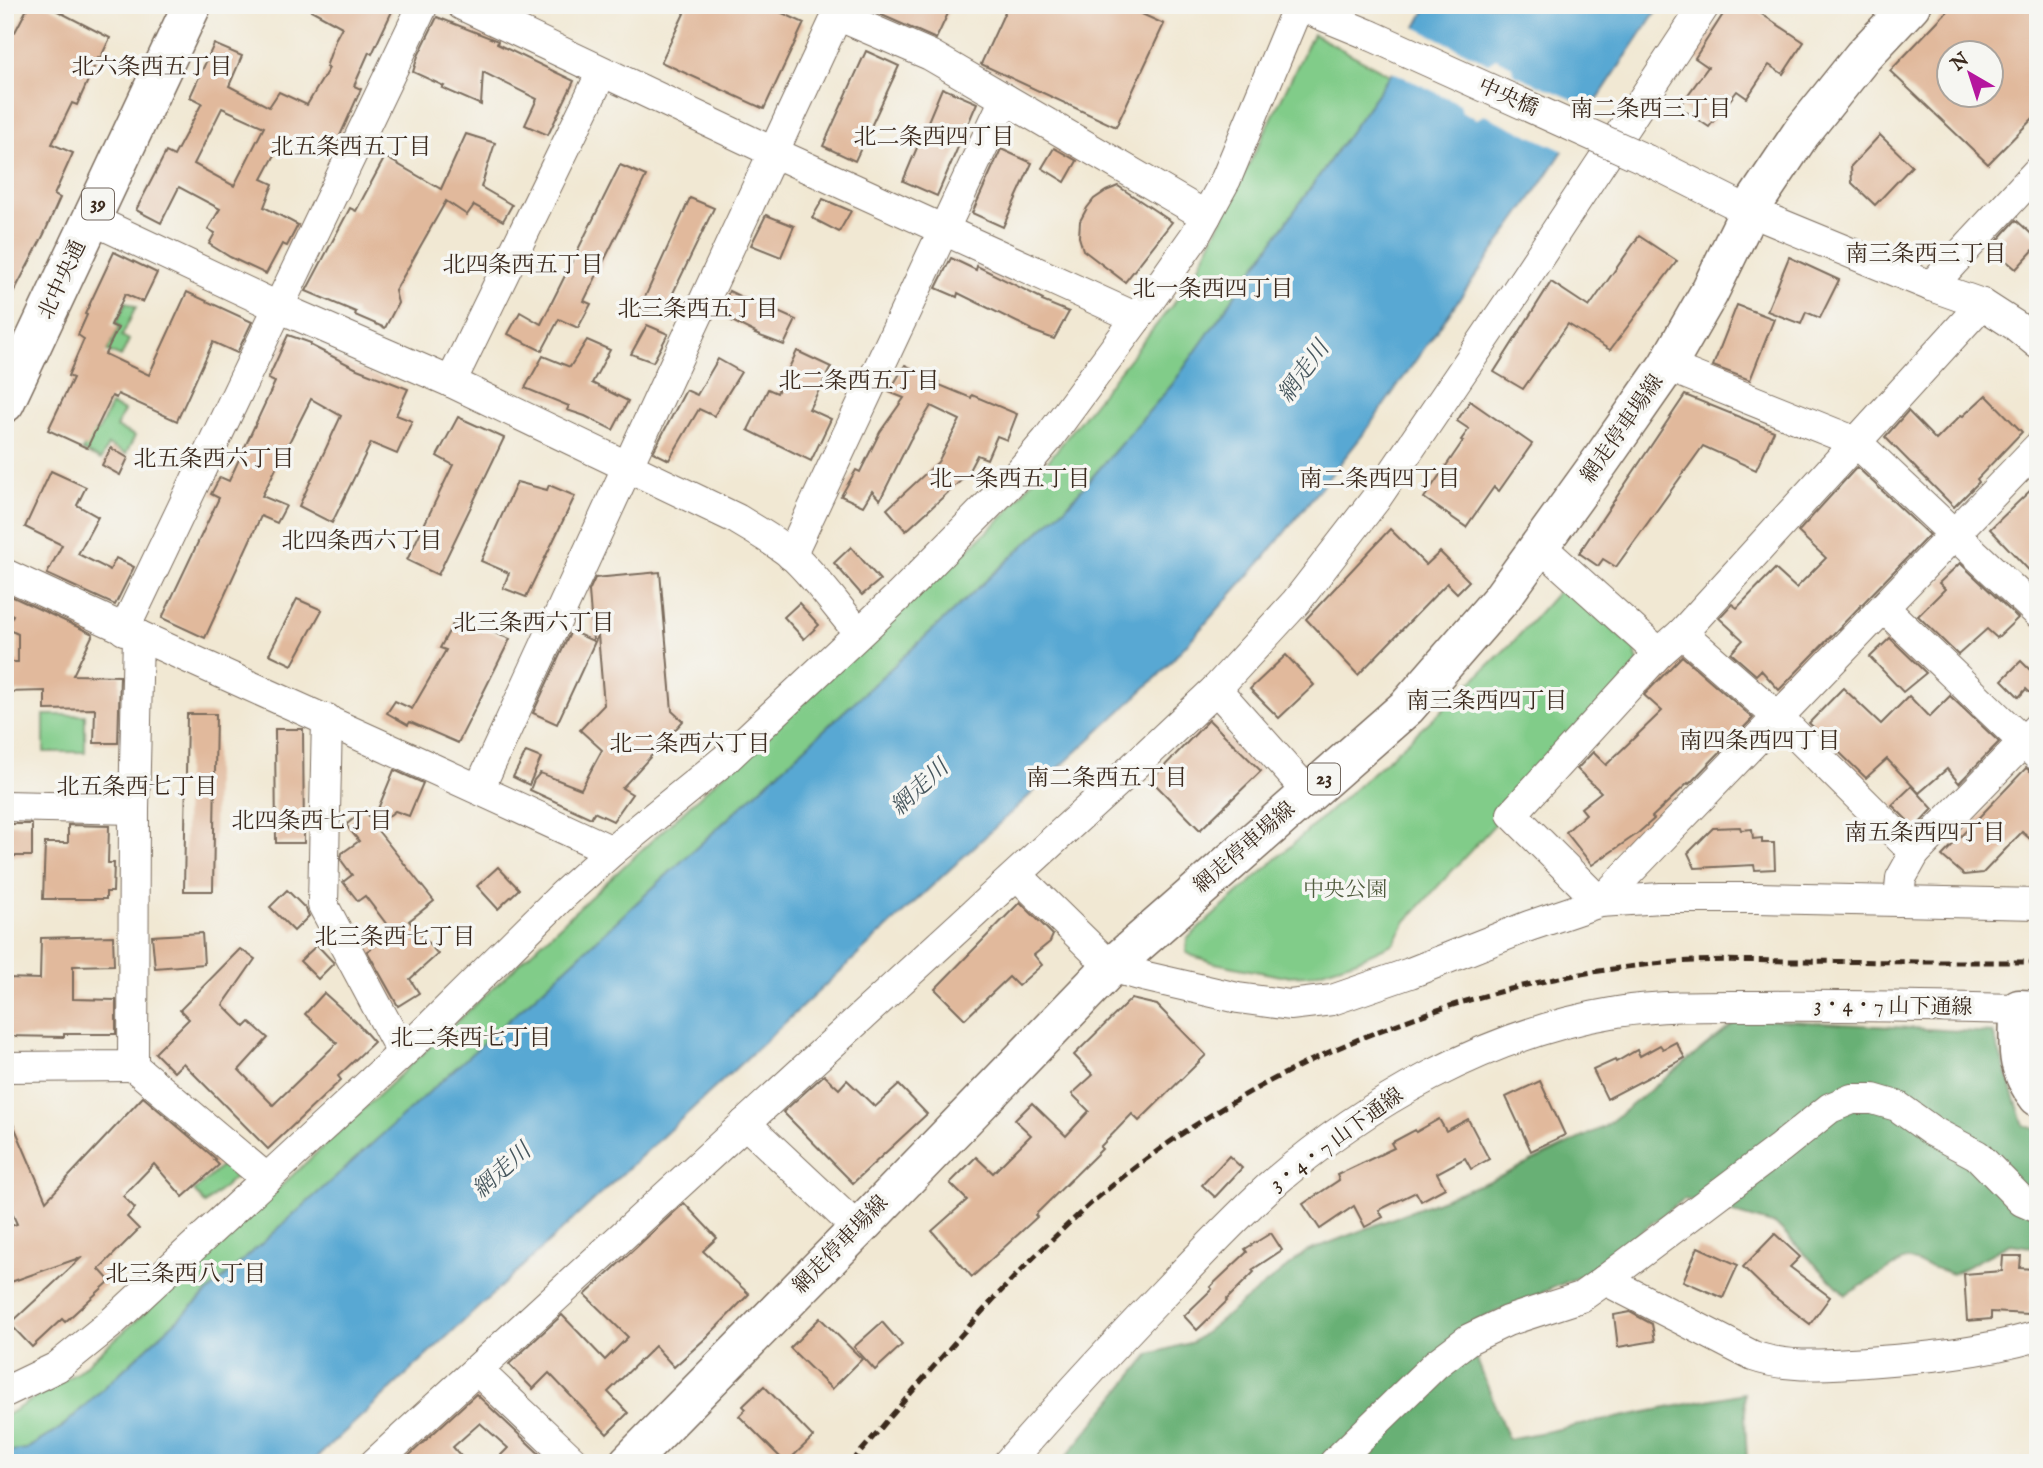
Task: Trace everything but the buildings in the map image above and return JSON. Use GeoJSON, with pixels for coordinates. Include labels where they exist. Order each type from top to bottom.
{"type":"FeatureCollection","features":[{"type":"Feature","properties":{"kind":"main road","name":"北中央通"},"geometry":{"type":"LineString","coordinates":[[7,394],[192,5]]}},
{"type":"Feature","properties":{"kind":"main road","name":"網走停車場線"},"geometry":{"type":"LineString","coordinates":[[628,1463],[1111,967],[1408,707],[1501,599],[1667,366],[1709,293],[1749,211],[1802,132],[1863,57],[1911,5]]}},
{"type":"Feature","properties":{"kind":"main road"},"geometry":{"type":"LineString","coordinates":[[2028,1010],[2018,1062],[2027,1083],[2038,1097]]}},
{"type":"Feature","properties":{"kind":"street"},"geometry":{"type":"LineString","coordinates":[[133,1066],[134,809],[131,633],[278,307],[423,5]]}},
{"type":"Feature","properties":{"kind":"street"},"geometry":{"type":"LineString","coordinates":[[462,5],[773,152],[1137,318]]}},
{"type":"Feature","properties":{"kind":"street"},"geometry":{"type":"LineString","coordinates":[[5,1392],[57,1367],[99,1333],[402,1053],[523,933],[612,851],[728,757],[859,633],[1012,481],[1047,440],[1195,236],[1226,179],[1298,5]]}},
{"type":"Feature","properties":{"kind":"street","name":"中央橋"},"geometry":{"type":"LineString","coordinates":[[1298,5],[1647,160],[1749,211],[1931,286],[1982,304],[2038,344]]}},
{"type":"Feature","properties":{"kind":"street"},"geometry":{"type":"LineString","coordinates":[[376,1463],[1216,689],[1296,602],[1375,500],[1705,5]]}},
{"type":"Feature","properties":{"kind":"street"},"geometry":{"type":"LineString","coordinates":[[479,789],[839,10],[930,55],[1206,216]]}},
{"type":"Feature","properties":{"kind":"street"},"geometry":{"type":"LineString","coordinates":[[451,382],[602,72]]}},
{"type":"Feature","properties":{"kind":"street"},"geometry":{"type":"LineString","coordinates":[[791,555],[1006,99]]}},
{"type":"Feature","properties":{"kind":"street"},"geometry":{"type":"LineString","coordinates":[[1931,286],[2038,171]]}},
{"type":"Feature","properties":{"kind":"street"},"geometry":{"type":"LineString","coordinates":[[91,219],[278,307],[451,382],[737,519],[773,540],[791,555],[808,571],[859,633]]}},
{"type":"Feature","properties":{"kind":"street"},"geometry":{"type":"LineString","coordinates":[[1600,902],[1511,814],[1659,653],[1682,634],[1982,304]]}},
{"type":"Feature","properties":{"kind":"street"},"geometry":{"type":"LineString","coordinates":[[1667,366],[1856,442],[2038,613]]}},
{"type":"Feature","properties":{"kind":"street"},"geometry":{"type":"LineString","coordinates":[[1600,902],[2038,447]]}},
{"type":"Feature","properties":{"kind":"street"},"geometry":{"type":"LineString","coordinates":[[1539,545],[1659,653]]}},
{"type":"Feature","properties":{"kind":"street"},"geometry":{"type":"LineString","coordinates":[[5,574],[612,851]]}},
{"type":"Feature","properties":{"kind":"street"},"geometry":{"type":"LineString","coordinates":[[1884,608],[2033,742],[1915,853],[1901,878],[1899,900]]}},
{"type":"Feature","properties":{"kind":"street"},"geometry":{"type":"LineString","coordinates":[[1682,634],[1779,718],[1915,853]]}},
{"type":"Feature","properties":{"kind":"street"},"geometry":{"type":"LineString","coordinates":[[1216,689],[1308,792]]}},
{"type":"Feature","properties":{"kind":"street"},"geometry":{"type":"LineString","coordinates":[[327,719],[323,905],[402,1053]]}},
{"type":"Feature","properties":{"kind":"street"},"geometry":{"type":"LineString","coordinates":[[5,806],[134,809]]}},
{"type":"Feature","properties":{"kind":"street"},"geometry":{"type":"LineString","coordinates":[[1017,875],[1111,967],[1238,998],[1290,1004],[1332,1000],[1600,902],[1661,898],[2038,904]]}},
{"type":"Feature","properties":{"kind":"street","name":"3・4・7 山下通線"},"geometry":{"type":"LineString","coordinates":[[1008,1463],[1130,1328],[1269,1187],[1334,1136],[1400,1091],[1477,1054],[1546,1027],[1619,1012],[1702,1006],[1838,1005],[2028,1010]]}},
{"type":"Feature","properties":{"kind":"street"},"geometry":{"type":"LineString","coordinates":[[5,1067],[133,1066],[267,1179]]}},
{"type":"Feature","properties":{"kind":"street"},"geometry":{"type":"LineString","coordinates":[[1334,1463],[1436,1364],[1469,1339],[1507,1321],[1581,1297],[1830,1108],[1852,1099],[1873,1099],[1898,1107],[1932,1131],[1977,1155],[2022,1201],[2038,1208]]}},
{"type":"Feature","properties":{"kind":"street"},"geometry":{"type":"LineString","coordinates":[[745,1124],[858,1229]]}},
{"type":"Feature","properties":{"kind":"street"},"geometry":{"type":"LineString","coordinates":[[1605,1280],[1753,1356],[1782,1363],[1811,1365],[1928,1357],[2038,1336]]}},
{"type":"Feature","properties":{"kind":"street"},"geometry":{"type":"LineString","coordinates":[[477,1370],[575,1463]]}},
{"type":"Feature","properties":{"kind":"green space"},"geometry":{"type":"Polygon","coordinates":[[[1313,34],[1390,75],[1172,385],[1068,505],[542,990],[61,1428],[26,1449],[5,1452],[5,1416],[76,1373],[145,1313],[1005,515],[1192,280],[1313,34]]]}},
{"type":"Feature","properties":{"kind":"green space"},"geometry":{"type":"Polygon","coordinates":[[[126,302],[136,307],[122,336],[129,340],[121,357],[107,351],[120,326],[116,324],[126,302]]]}},
{"type":"Feature","properties":{"kind":"green space"},"geometry":{"type":"Polygon","coordinates":[[[111,405],[124,411],[116,427],[135,436],[126,454],[108,445],[101,460],[82,451],[92,430],[98,432],[111,405]]]}},
{"type":"Feature","properties":{"kind":"green space","name":"中央公園"},"geometry":{"type":"Polygon","coordinates":[[[1562,587],[1634,648],[1639,665],[1406,921],[1394,943],[1357,960],[1309,975],[1281,976],[1215,963],[1186,952],[1187,939],[1439,713],[1514,641],[1562,587]]]}},
{"type":"Feature","properties":{"kind":"green space"},"geometry":{"type":"Polygon","coordinates":[[[44,715],[85,715],[85,752],[44,752],[44,715]]]}},
{"type":"Feature","properties":{"kind":"green space"},"geometry":{"type":"Polygon","coordinates":[[[1741,1018],[1993,1033],[2024,1125],[2038,1130],[2038,1248],[2010,1244],[1953,1274],[1906,1259],[1846,1295],[1776,1225],[1684,1199],[1583,1275],[1464,1326],[1508,1439],[1744,1393],[1747,1463],[1061,1463],[1150,1354],[1193,1342],[1306,1252],[1497,1178],[1604,1127],[1741,1018]]]}},
{"type":"Feature","properties":{"kind":"green space"},"geometry":{"type":"Polygon","coordinates":[[[231,1158],[242,1171],[205,1204],[194,1191],[231,1158]]]}},
{"type":"Feature","properties":{"kind":"water","name":"網走川"},"geometry":{"type":"Polygon","coordinates":[[[1428,5],[1660,5],[1541,184],[1362,436],[1265,557],[1158,676],[311,1463],[5,1463],[5,1452],[26,1449],[61,1428],[542,990],[1068,505],[1172,385],[1390,75],[1428,5]]]}},
{"type":"Feature","properties":{"kind":"pier"},"geometry":{"type":"Polygon","coordinates":[[[1413,26],[1488,63],[1496,58],[1512,66],[1514,74],[1595,109],[1566,152],[1484,115],[1477,119],[1462,112],[1460,104],[1389,70],[1413,26]]]}},
{"type":"Feature","properties":{"kind":"railway"},"geometry":{"type":"LineString","coordinates":[[851,1463],[994,1299],[1087,1207],[1149,1157],[1216,1112],[1287,1072],[1362,1038],[1439,1010],[1517,987],[1597,971],[1676,962],[2038,962]]}},
{"type":"Feature","properties":{"kind":"district","name":"北六条西五丁目"},"geometry":{"type":"Point","coordinates":[152,67]}},
{"type":"Feature","properties":{"kind":"district","name":"南二条西三丁目"},"geometry":{"type":"Point","coordinates":[1651,109]}},
{"type":"Feature","properties":{"kind":"district","name":"北二条西四丁目"},"geometry":{"type":"Point","coordinates":[934,137]}},
{"type":"Feature","properties":{"kind":"district","name":"北五条西五丁目"},"geometry":{"type":"Point","coordinates":[351,147]}},
{"type":"Feature","properties":{"kind":"district","name":"南三条西三丁目"},"geometry":{"type":"Point","coordinates":[1926,254]}},
{"type":"Feature","properties":{"kind":"district","name":"北四条西五丁目"},"geometry":{"type":"Point","coordinates":[523,265]}},
{"type":"Feature","properties":{"kind":"district","name":"北一条西四丁目"},"geometry":{"type":"Point","coordinates":[1213,289]}},
{"type":"Feature","properties":{"kind":"district","name":"北三条西五丁目"},"geometry":{"type":"Point","coordinates":[698,309]}},
{"type":"Feature","properties":{"kind":"district","name":"北二条西五丁目"},"geometry":{"type":"Point","coordinates":[859,381]}},
{"type":"Feature","properties":{"kind":"district","name":"北五条西六丁目"},"geometry":{"type":"Point","coordinates":[214,459]}},
{"type":"Feature","properties":{"kind":"district","name":"北一条西五丁目"},"geometry":{"type":"Point","coordinates":[1010,479]}},
{"type":"Feature","properties":{"kind":"district","name":"南二条西四丁目"},"geometry":{"type":"Point","coordinates":[1380,479]}},
{"type":"Feature","properties":{"kind":"district","name":"北四条西六丁目"},"geometry":{"type":"Point","coordinates":[362,541]}},
{"type":"Feature","properties":{"kind":"district","name":"北三条西六丁目"},"geometry":{"type":"Point","coordinates":[534,623]}},
{"type":"Feature","properties":{"kind":"district","name":"南三条西四丁目"},"geometry":{"type":"Point","coordinates":[1487,701]}},
{"type":"Feature","properties":{"kind":"district","name":"南四条西四丁目"},"geometry":{"type":"Point","coordinates":[1760,741]}},
{"type":"Feature","properties":{"kind":"district","name":"北二条西六丁目"},"geometry":{"type":"Point","coordinates":[690,744]}},
{"type":"Feature","properties":{"kind":"district","name":"南二条西五丁目"},"geometry":{"type":"Point","coordinates":[1107,778]}},
{"type":"Feature","properties":{"kind":"district","name":"北五条西七丁目"},"geometry":{"type":"Point","coordinates":[137,787]}},
{"type":"Feature","properties":{"kind":"district","name":"北四条西七丁目"},"geometry":{"type":"Point","coordinates":[312,821]}},
{"type":"Feature","properties":{"kind":"district","name":"南五条西四丁目"},"geometry":{"type":"Point","coordinates":[1925,833]}},
{"type":"Feature","properties":{"kind":"district","name":"北三条西七丁目"},"geometry":{"type":"Point","coordinates":[395,937]}},
{"type":"Feature","properties":{"kind":"district","name":"北二条西七丁目"},"geometry":{"type":"Point","coordinates":[471,1038]}},
{"type":"Feature","properties":{"kind":"district","name":"北三条西八丁目"},"geometry":{"type":"Point","coordinates":[186,1274]}}]}
